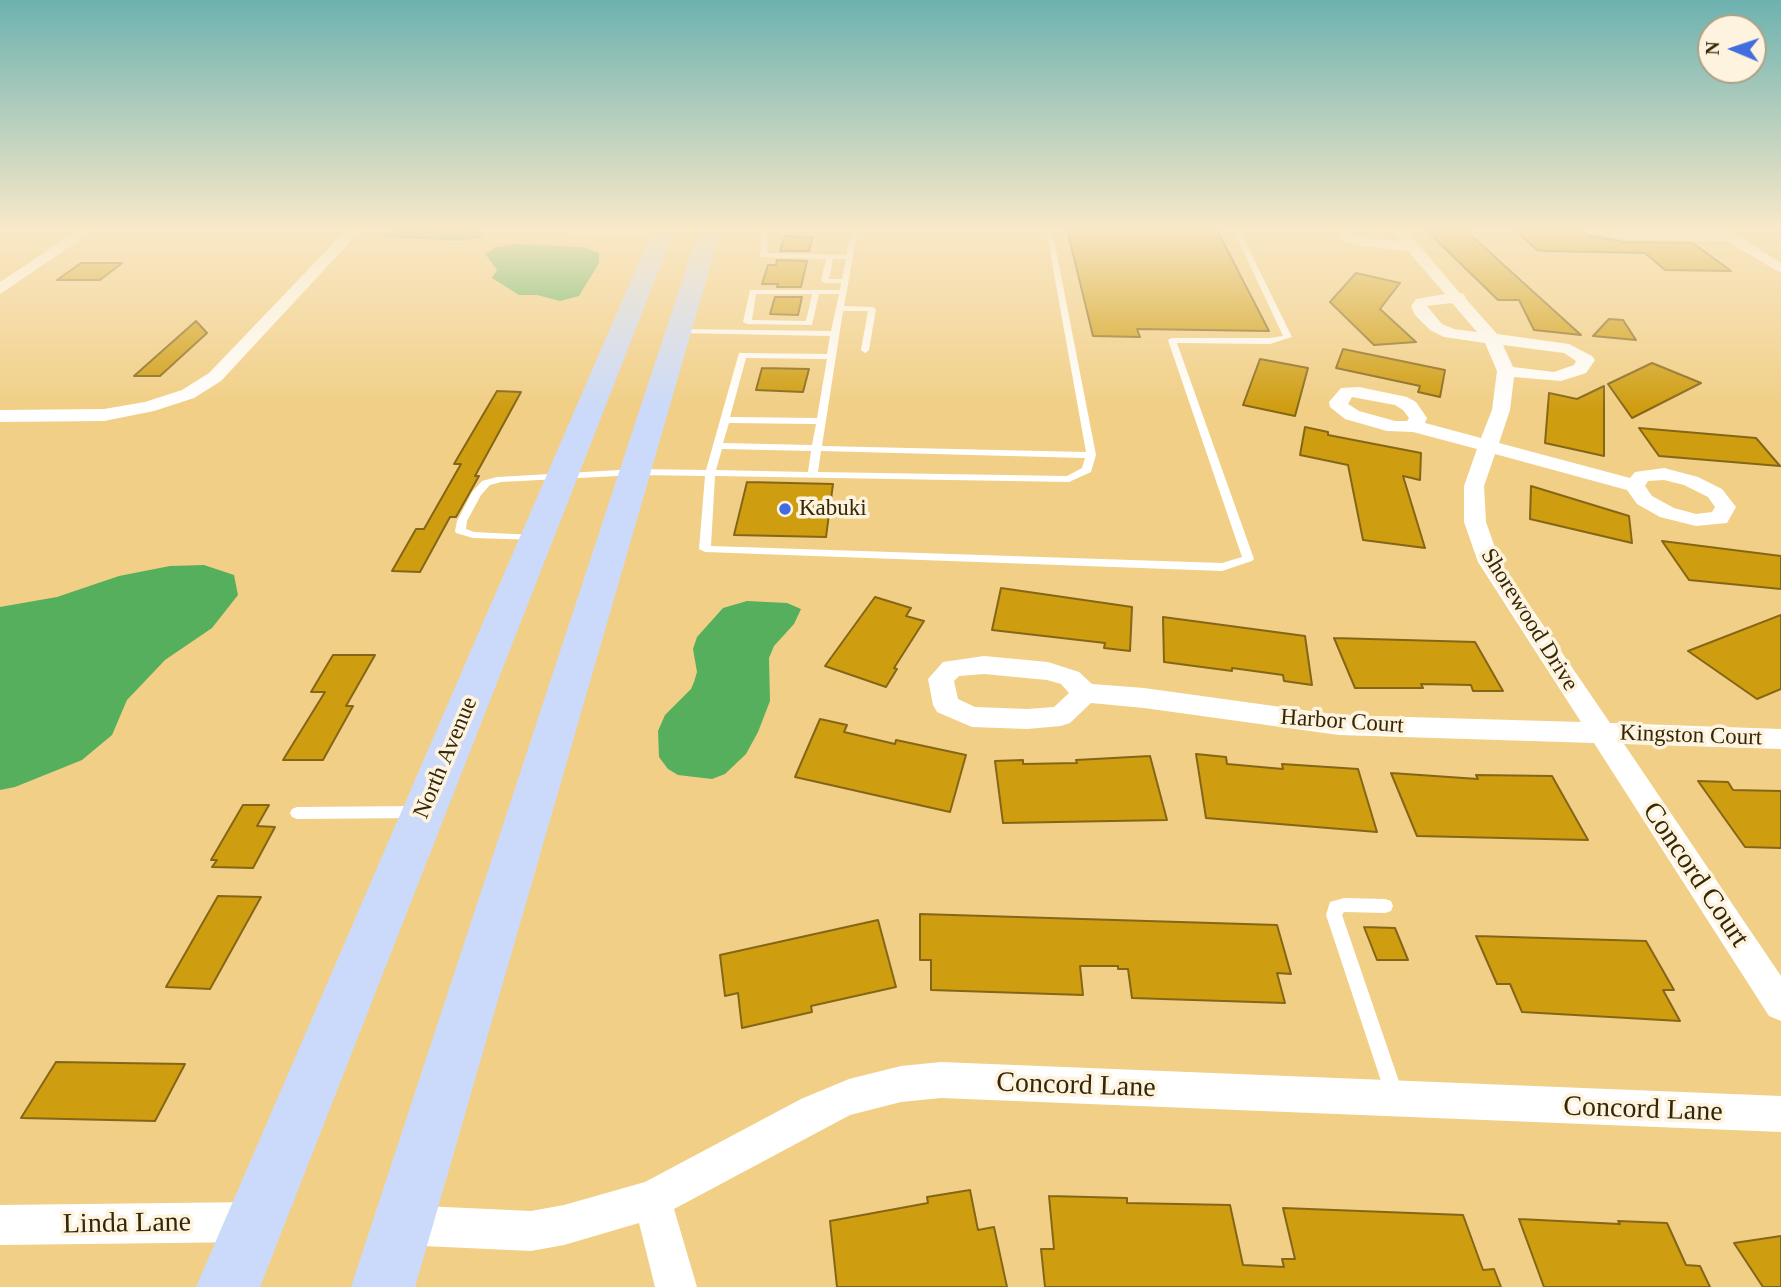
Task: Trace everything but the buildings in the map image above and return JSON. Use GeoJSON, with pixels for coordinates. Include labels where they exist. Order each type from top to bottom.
{"type":"FeatureCollection","features":[{"type":"Feature","properties":{"kind":"main road","name":"North Avenue"},"geometry":{"type":"LineString","coordinates":[[228,1287],[639,289]]}},
{"type":"Feature","properties":{"kind":"main road"},"geometry":{"type":"LineString","coordinates":[[383,1287],[692,289]]}},
{"type":"Feature","properties":{"kind":"street"},"geometry":{"type":"LineString","coordinates":[[0,416],[104,415],[165,403],[188,394],[215,377],[298,289]]}},
{"type":"Feature","properties":{"kind":"street"},"geometry":{"type":"LineString","coordinates":[[1452,289],[1459,297],[1492,339],[1506,371],[1555,377],[1580,369],[1586,360],[1569,349],[1492,339],[1450,334],[1436,327],[1421,312],[1419,306],[1422,302],[1459,297]]}},
{"type":"Feature","properties":{"kind":"street","name":"Shorewood Drive"},"geometry":{"type":"LineString","coordinates":[[1506,371],[1501,410],[1474,486],[1473,503],[1482,547],[1499,580],[1604,739]]}},
{"type":"Feature","properties":{"kind":"street"},"geometry":{"type":"LineString","coordinates":[[1414,426],[1634,486]]}},
{"type":"Feature","properties":{"kind":"street","name":"Harbor Court"},"geometry":{"type":"LineString","coordinates":[[1085,693],[1060,716],[1027,719],[972,717],[946,705],[941,679],[951,668],[984,665],[1048,671],[1070,678],[1085,693],[1144,698],[1339,725],[1604,739]]}},
{"type":"Feature","properties":{"kind":"street","name":"Kingston Court"},"geometry":{"type":"LineString","coordinates":[[1604,739],[1781,739]]}},
{"type":"Feature","properties":{"kind":"street","name":"Concord Court"},"geometry":{"type":"LineString","coordinates":[[1604,739],[1781,1005]]}},
{"type":"Feature","properties":{"kind":"street","name":"Concord Lane"},"geometry":{"type":"LineString","coordinates":[[402,1225],[530,1231],[564,1225],[652,1200],[814,1112],[849,1097],[901,1084],[941,1080],[1781,1114]]}},
{"type":"Feature","properties":{"kind":"street"},"geometry":{"type":"LineString","coordinates":[[652,1200],[676,1287]]}},
{"type":"Feature","properties":{"kind":"street","name":"Linda Lane"},"geometry":{"type":"LineString","coordinates":[[0,1225],[254,1222]]}},
{"type":"Feature","properties":{"kind":"lane"},"geometry":{"type":"LineString","coordinates":[[538,538],[473,536],[460,531],[461,521],[476,494],[486,483],[501,479],[563,478],[637,472],[1069,479],[1087,470],[1091,455],[1060,289]]}},
{"type":"Feature","properties":{"kind":"lane"},"geometry":{"type":"LineString","coordinates":[[832,357],[742,355],[710,474],[705,548],[1222,567],[1248,559],[1172,340],[1270,341],[1288,337],[1265,289]]}},
{"type":"Feature","properties":{"kind":"lane"},"geometry":{"type":"LineString","coordinates":[[812,475],[839,308],[844,292],[816,292],[754,292],[747,322],[808,323],[816,292]]}},
{"type":"Feature","properties":{"kind":"lane"},"geometry":{"type":"LineString","coordinates":[[839,308],[872,309],[866,350]]}},
{"type":"Feature","properties":{"kind":"lane"},"geometry":{"type":"LineString","coordinates":[[679,331],[835,334]]}},
{"type":"Feature","properties":{"kind":"lane"},"geometry":{"type":"LineString","coordinates":[[725,420],[821,421]]}},
{"type":"Feature","properties":{"kind":"lane"},"geometry":{"type":"LineString","coordinates":[[718,446],[1091,455]]}},
{"type":"Feature","properties":{"kind":"lane"},"geometry":{"type":"LineString","coordinates":[[297,813],[424,812]]}},
{"type":"Feature","properties":{"kind":"lane"},"geometry":{"type":"LineString","coordinates":[[1385,906],[1344,905],[1336,907],[1334,915],[1396,1099]]}},
{"type":"Feature","properties":{"kind":"shaded area"},"geometry":{"type":"Polygon","coordinates":[[[510,289],[583,289],[579,296],[560,301],[537,295],[519,295],[510,289]]]}},
{"type":"Feature","properties":{"kind":"shaded area"},"geometry":{"type":"Polygon","coordinates":[[[204,565],[234,575],[238,595],[212,628],[165,660],[127,700],[112,735],[82,760],[15,787],[0,790],[0,607],[57,597],[119,576],[170,566],[204,565]]]}},
{"type":"Feature","properties":{"kind":"shaded area"},"geometry":{"type":"Polygon","coordinates":[[[747,601],[787,603],[801,609],[794,624],[774,646],[769,658],[770,701],[758,732],[746,754],[725,774],[712,779],[678,775],[668,769],[659,757],[658,731],[665,715],[691,689],[694,682],[697,672],[693,649],[697,637],[723,608],[747,601]]]}},
{"type":"Feature","properties":{"kind":"place","name":"Kabuki"},"geometry":{"type":"Point","coordinates":[785,509]}}]}
